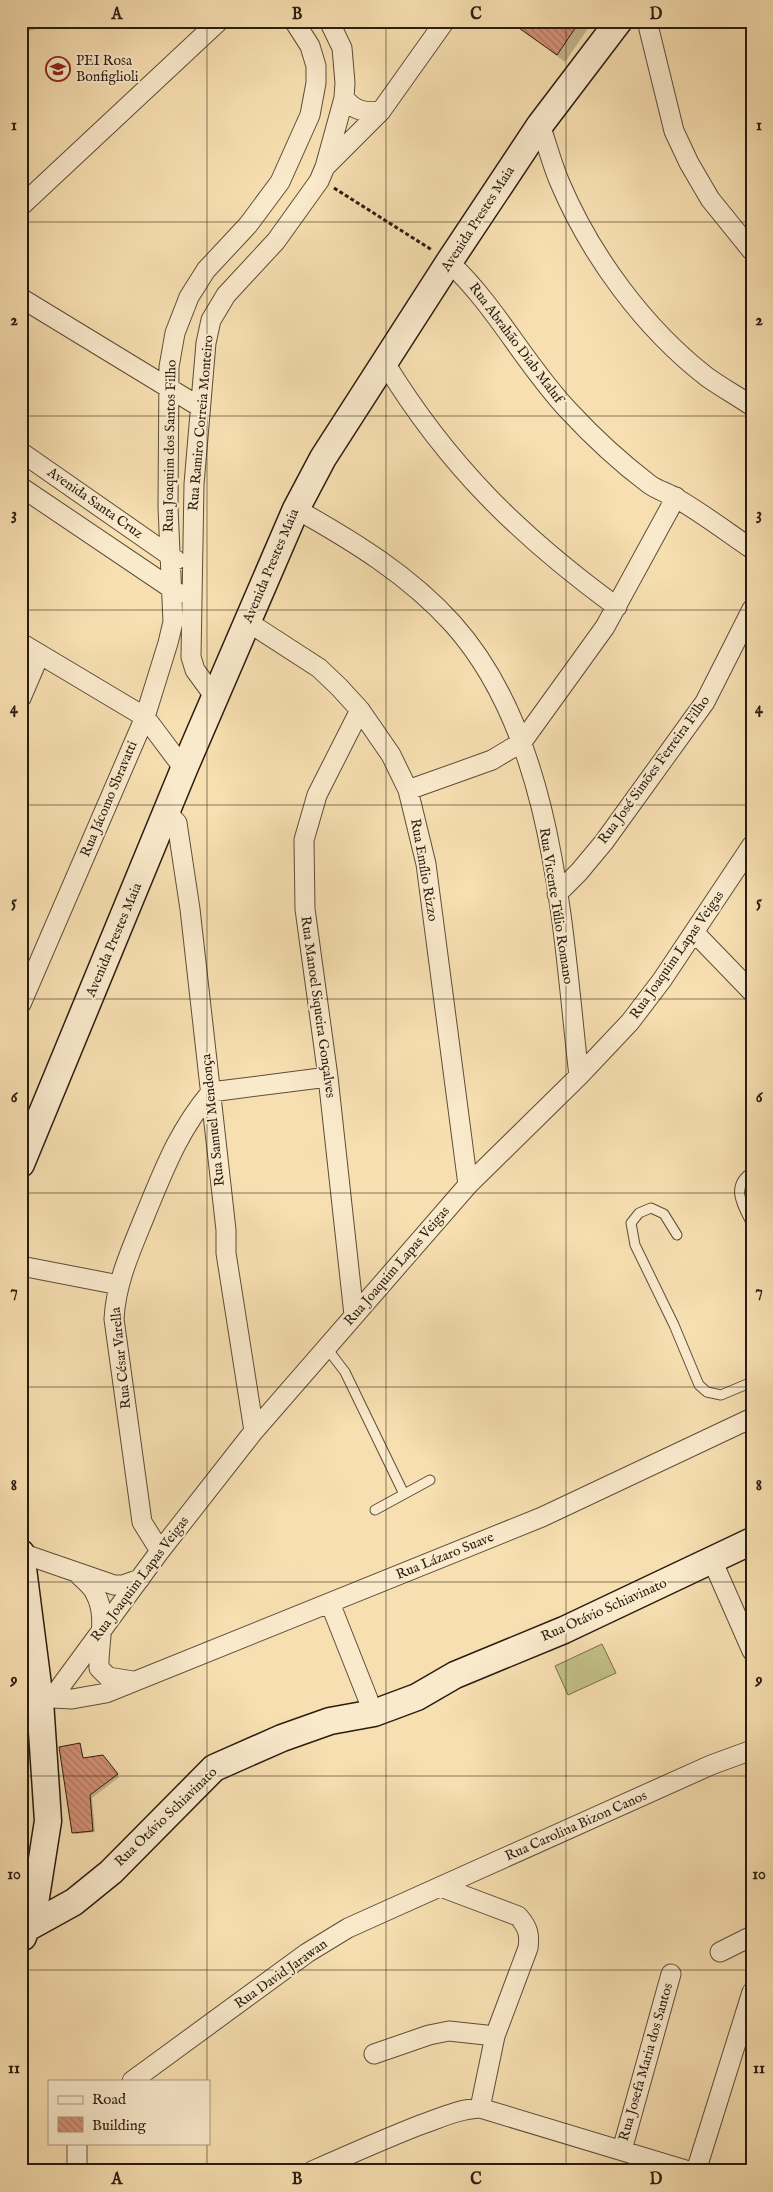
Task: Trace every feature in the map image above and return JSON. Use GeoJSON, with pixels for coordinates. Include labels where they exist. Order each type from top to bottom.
{"type":"FeatureCollection","features":[{"type":"Feature","properties":{"kind":"main road","name":"Avenida Prestes Maia"},"geometry":{"type":"LineString","coordinates":[[21,1164],[214,696],[296,509],[323,458],[449,262],[540,125],[619,21]]}},
{"type":"Feature","properties":{"kind":"main road","name":"Rua Otávio Schiavinato"},"geometry":{"type":"LineString","coordinates":[[24,1934],[74,1902],[111,1872],[214,1768],[282,1738],[371,1706],[417,1697],[455,1675],[564,1630],[752,1541]]}},
{"type":"Feature","properties":{"kind":"main road"},"geometry":{"type":"LineString","coordinates":[[21,1553],[38,1702],[48,1821],[36,1897],[24,1934]]}},
{"type":"Feature","properties":{"kind":"street"},"geometry":{"type":"LineString","coordinates":[[21,206],[219,21]]}},
{"type":"Feature","properties":{"kind":"street","name":"Rua Joaquim dos Santos Filho"},"geometry":{"type":"LineString","coordinates":[[172,588],[169,556],[169,367],[175,334],[189,297],[206,270],[248,225],[280,182],[310,115],[316,83],[316,66],[310,46],[294,21]]}},
{"type":"Feature","properties":{"kind":"street"},"geometry":{"type":"LineString","coordinates":[[322,174],[344,98],[342,48],[329,21]]}},
{"type":"Feature","properties":{"kind":"street"},"geometry":{"type":"LineString","coordinates":[[322,174],[381,111],[445,21]]}},
{"type":"Feature","properties":{"kind":"street"},"geometry":{"type":"LineString","coordinates":[[647,21],[678,139],[710,199],[752,251]]}},
{"type":"Feature","properties":{"kind":"street"},"geometry":{"type":"LineString","coordinates":[[344,98],[357,110],[365,112],[381,111]]}},
{"type":"Feature","properties":{"kind":"street"},"geometry":{"type":"LineString","coordinates":[[540,125],[560,183],[583,230],[633,303],[665,338],[707,377],[752,406]]}},
{"type":"Feature","properties":{"kind":"street","name":"Rua Ramiro Correia Monteiro"},"geometry":{"type":"LineString","coordinates":[[214,696],[196,670],[191,657],[194,484],[206,343],[211,320],[226,295],[276,242],[322,174]]}},
{"type":"Feature","properties":{"kind":"street","name":"Rua Abrahão Diab Maluf"},"geometry":{"type":"LineString","coordinates":[[449,262],[471,282],[496,314],[509,337],[566,408],[623,463],[652,485],[676,497],[752,549]]}},
{"type":"Feature","properties":{"kind":"street"},"geometry":{"type":"LineString","coordinates":[[21,298],[169,390],[200,407]]}},
{"type":"Feature","properties":{"kind":"street"},"geometry":{"type":"LineString","coordinates":[[385,363],[434,436],[490,501],[531,540],[617,607]]}},
{"type":"Feature","properties":{"kind":"street","name":"Avenida Santa Cruz"},"geometry":{"type":"LineString","coordinates":[[21,452],[193,573]]}},
{"type":"Feature","properties":{"kind":"street","name":"Avenida Santa Cruz"},"geometry":{"type":"LineString","coordinates":[[21,486],[193,604]]}},
{"type":"Feature","properties":{"kind":"street"},"geometry":{"type":"LineString","coordinates":[[408,790],[492,760],[522,742],[569,679],[617,607],[676,497]]}},
{"type":"Feature","properties":{"kind":"street","name":"Rua Vicente Túlio Romano"},"geometry":{"type":"LineString","coordinates":[[296,509],[390,566],[454,624],[493,679],[522,742],[546,829],[557,894],[580,1076]]}},
{"type":"Feature","properties":{"kind":"street","name":"Rua Jácomo Sbravatti"},"geometry":{"type":"LineString","coordinates":[[21,1004],[145,717],[173,622],[172,588]]}},
{"type":"Feature","properties":{"kind":"street","name":"Rua José Simões Ferreira Filho"},"geometry":{"type":"LineString","coordinates":[[557,894],[579,872],[604,842],[705,702],[752,610]]}},
{"type":"Feature","properties":{"kind":"street","name":"Rua Emílio Rizzo"},"geometry":{"type":"LineString","coordinates":[[248,622],[319,668],[360,710],[390,755],[408,790],[426,864],[468,1185]]}},
{"type":"Feature","properties":{"kind":"street"},"geometry":{"type":"LineString","coordinates":[[21,643],[39,656],[145,717],[184,769]]}},
{"type":"Feature","properties":{"kind":"street"},"geometry":{"type":"LineString","coordinates":[[21,698],[39,656]]}},
{"type":"Feature","properties":{"kind":"street","name":"Rua Manoel Siqueira Gonçalves"},"geometry":{"type":"LineString","coordinates":[[354,1315],[328,1077],[305,909],[304,840],[317,795],[360,710]]}},
{"type":"Feature","properties":{"kind":"street","name":"Rua Samuel Mendonça"},"geometry":{"type":"LineString","coordinates":[[167,812],[177,823],[182,853],[211,1092],[226,1253],[254,1431]]}},
{"type":"Feature","properties":{"kind":"street","name":"Rua Joaquim Lapas Veigas"},"geometry":{"type":"LineString","coordinates":[[38,1702],[103,1630],[160,1551],[254,1431],[354,1315],[468,1185],[580,1076],[630,1022],[694,932],[752,844]]}},
{"type":"Feature","properties":{"kind":"street"},"geometry":{"type":"LineString","coordinates":[[694,932],[752,992]]}},
{"type":"Feature","properties":{"kind":"street"},"geometry":{"type":"LineString","coordinates":[[211,1092],[328,1077]]}},
{"type":"Feature","properties":{"kind":"street","name":"Rua César Varella"},"geometry":{"type":"LineString","coordinates":[[160,1551],[142,1522],[114,1319],[115,1300],[125,1264],[176,1141],[192,1115],[211,1092]]}},
{"type":"Feature","properties":{"kind":"street"},"geometry":{"type":"LineString","coordinates":[[21,1266],[119,1285]]}},
{"type":"Feature","properties":{"kind":"street","name":"Rua Lázaro Suave"},"geometry":{"type":"LineString","coordinates":[[38,1702],[91,1698],[330,1603],[542,1517],[752,1418]]}},
{"type":"Feature","properties":{"kind":"street"},"geometry":{"type":"LineString","coordinates":[[21,1553],[79,1575],[114,1585],[123,1585],[140,1579]]}},
{"type":"Feature","properties":{"kind":"street"},"geometry":{"type":"LineString","coordinates":[[712,1560],[752,1651]]}},
{"type":"Feature","properties":{"kind":"street"},"geometry":{"type":"LineString","coordinates":[[79,1575],[95,1592],[100,1605],[103,1630],[98,1652],[99,1668],[108,1677],[133,1681]]}},
{"type":"Feature","properties":{"kind":"street"},"geometry":{"type":"LineString","coordinates":[[330,1603],[371,1706]]}},
{"type":"Feature","properties":{"kind":"street","name":"Rua Carolina Bizon Canos"},"geometry":{"type":"LineString","coordinates":[[711,1765],[752,1737]]}},
{"type":"Feature","properties":{"kind":"street","name":"Rua Carolina Bizon Canos"},"geometry":{"type":"LineString","coordinates":[[441,1887],[711,1765],[752,1750]]}},
{"type":"Feature","properties":{"kind":"street"},"geometry":{"type":"LineString","coordinates":[[441,1887],[518,1916],[526,1925],[530,1936],[528,1948],[494,2036],[480,2108]]}},
{"type":"Feature","properties":{"kind":"street","name":"Rua David Jarawan"},"geometry":{"type":"LineString","coordinates":[[133,2080],[307,1952],[348,1928],[441,1887]]}},
{"type":"Feature","properties":{"kind":"street"},"geometry":{"type":"LineString","coordinates":[[720,1952],[752,1936]]}},
{"type":"Feature","properties":{"kind":"street","name":"Rua Josefa Maria dos Santos"},"geometry":{"type":"LineString","coordinates":[[622,2150],[671,1974]]}},
{"type":"Feature","properties":{"kind":"street"},"geometry":{"type":"LineString","coordinates":[[696,2171],[752,1992]]}},
{"type":"Feature","properties":{"kind":"street"},"geometry":{"type":"LineString","coordinates":[[374,2054],[429,2035],[449,2031],[494,2036]]}},
{"type":"Feature","properties":{"kind":"street"},"geometry":{"type":"LineString","coordinates":[[312,2171],[378,2141],[466,2109],[480,2108],[689,2171]]}},
{"type":"Feature","properties":{"kind":"street"},"geometry":{"type":"LineString","coordinates":[[77,2144],[77,2171]]}},
{"type":"Feature","properties":{"kind":"lane"},"geometry":{"type":"LineString","coordinates":[[752,1172],[741,1181],[738,1195],[752,1224]]}},
{"type":"Feature","properties":{"kind":"lane"},"geometry":{"type":"LineString","coordinates":[[677,1235],[664,1214],[651,1208],[639,1213],[631,1222],[634,1245],[674,1325],[699,1384],[707,1392],[721,1395],[752,1382]]}},
{"type":"Feature","properties":{"kind":"lane"},"geometry":{"type":"LineString","coordinates":[[326,1348],[345,1372],[404,1494]]}},
{"type":"Feature","properties":{"kind":"lane"},"geometry":{"type":"LineString","coordinates":[[375,1510],[430,1480]]}},
{"type":"Feature","properties":{"kind":"path"},"geometry":{"type":"LineString","coordinates":[[322,174],[340,191],[449,262]]}},
{"type":"Feature","properties":{"kind":"shaded area"},"geometry":{"type":"Polygon","coordinates":[[[602,1644],[616,1673],[568,1695],[555,1666],[602,1644]]]}},
{"type":"Feature","properties":{"kind":"building"},"geometry":{"type":"Polygon","coordinates":[[[509,21],[580,21],[557,55],[509,21]]]}},
{"type":"Feature","properties":{"kind":"building"},"geometry":{"type":"Polygon","coordinates":[[[80,1743],[83,1758],[103,1755],[118,1774],[90,1795],[93,1831],[72,1833],[59,1747],[80,1743]]]}},
{"type":"Feature","properties":{"kind":"place","name":"PEI Rosa Bonfiglioli"},"geometry":{"type":"Point","coordinates":[58,69]}}]}
